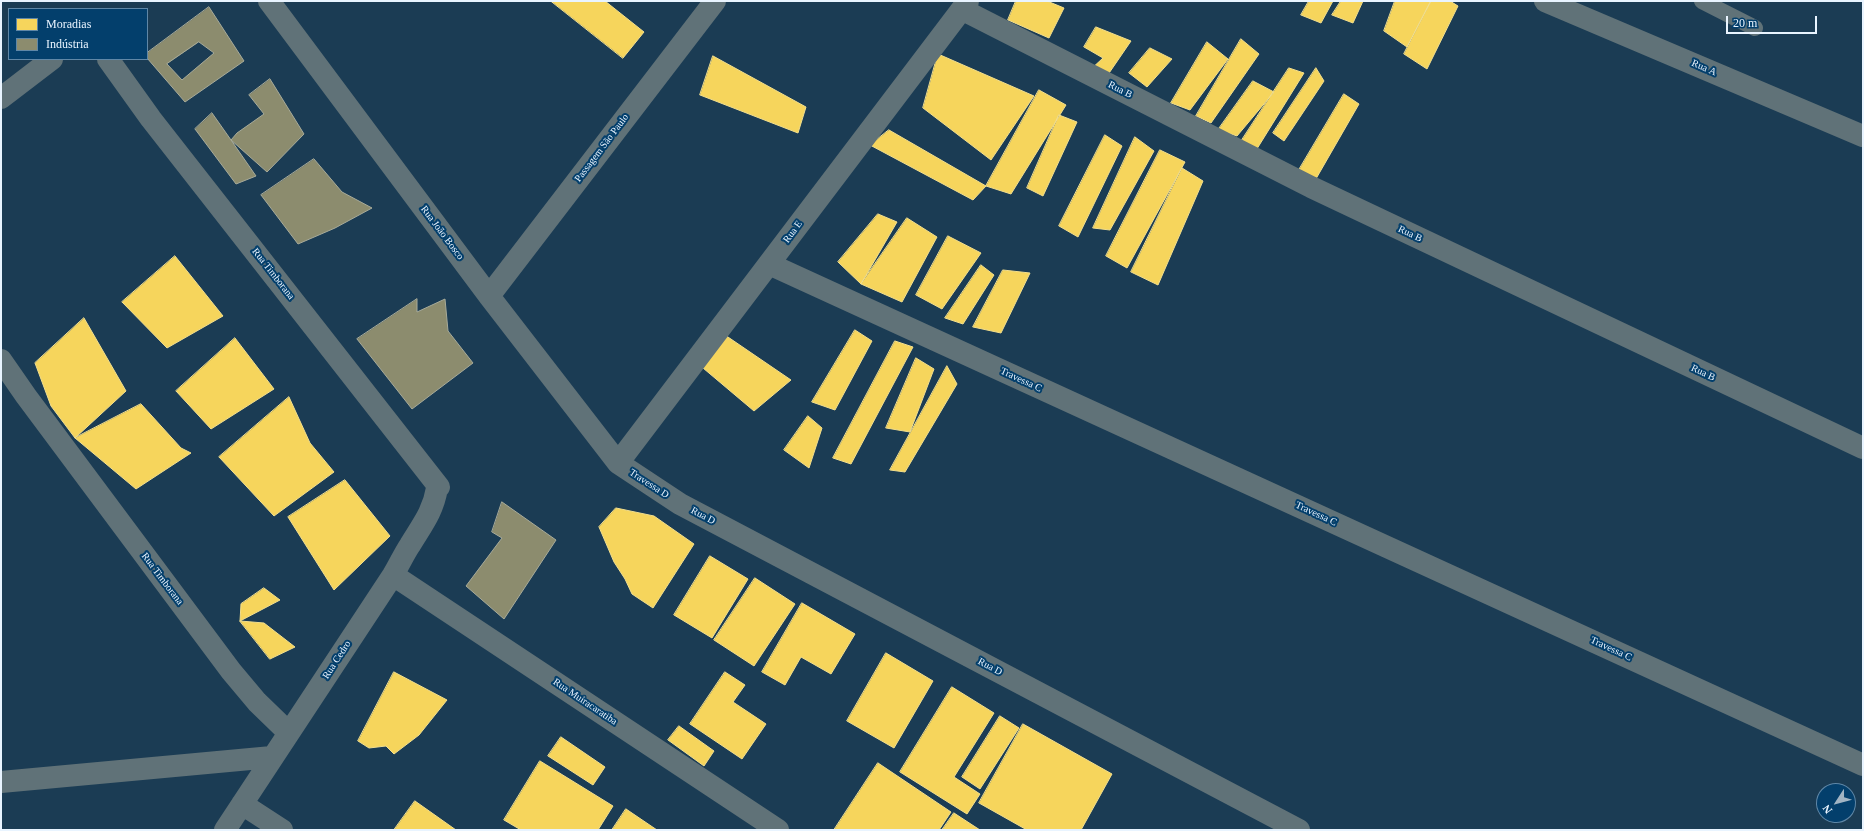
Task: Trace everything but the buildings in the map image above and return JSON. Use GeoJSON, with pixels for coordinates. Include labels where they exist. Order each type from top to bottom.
{"type":"FeatureCollection","features":[{"type":"Feature","properties":{"kind":"street","name":"Rua João Bosco"},"geometry":{"type":"LineString","coordinates":[[269,1],[489,296],[618,463]]}},
{"type":"Feature","properties":{"kind":"street","name":"Passagem São Paulo"},"geometry":{"type":"LineString","coordinates":[[489,296],[715,1]]}},
{"type":"Feature","properties":{"kind":"street","name":"Rua A"},"geometry":{"type":"LineString","coordinates":[[1545,1],[1863,136]]}},
{"type":"Feature","properties":{"kind":"street","name":"Rua E"},"geometry":{"type":"LineString","coordinates":[[618,463],[966,5]]}},
{"type":"Feature","properties":{"kind":"street","name":"Rua B"},"geometry":{"type":"LineString","coordinates":[[966,5],[1311,187],[1863,448]]}},
{"type":"Feature","properties":{"kind":"street"},"geometry":{"type":"LineString","coordinates":[[1,98],[51,60]]}},
{"type":"Feature","properties":{"kind":"street","name":"Rua Timborana"},"geometry":{"type":"LineString","coordinates":[[109,60],[151,119],[439,487]]}},
{"type":"Feature","properties":{"kind":"street","name":"Travessa C"},"geometry":{"type":"LineString","coordinates":[[769,264],[1863,765]]}},
{"type":"Feature","properties":{"kind":"street","name":"Rua Timborana"},"geometry":{"type":"LineString","coordinates":[[1,360],[31,403],[231,671],[257,702],[289,733]]}},
{"type":"Feature","properties":{"kind":"street","name":"Travessa D"},"geometry":{"type":"LineString","coordinates":[[618,463],[680,504]]}},
{"type":"Feature","properties":{"kind":"street","name":"Rua Cedro"},"geometry":{"type":"LineString","coordinates":[[226,830],[272,757],[393,575],[410,544],[424,524],[434,504],[437,488],[439,487]]}},
{"type":"Feature","properties":{"kind":"street","name":"Rua D"},"geometry":{"type":"LineString","coordinates":[[680,504],[1299,830]]}},
{"type":"Feature","properties":{"kind":"street","name":"Rua Muiracaratiba"},"geometry":{"type":"LineString","coordinates":[[393,575],[778,830]]}},
{"type":"Feature","properties":{"kind":"street"},"geometry":{"type":"LineString","coordinates":[[1,782],[272,757]]}},
{"type":"Feature","properties":{"kind":"street"},"geometry":{"type":"LineString","coordinates":[[242,804],[282,830]]}},
{"type":"Feature","properties":{"kind":"lane"},"geometry":{"type":"LineString","coordinates":[[1702,1],[1755,28]]}}]}
